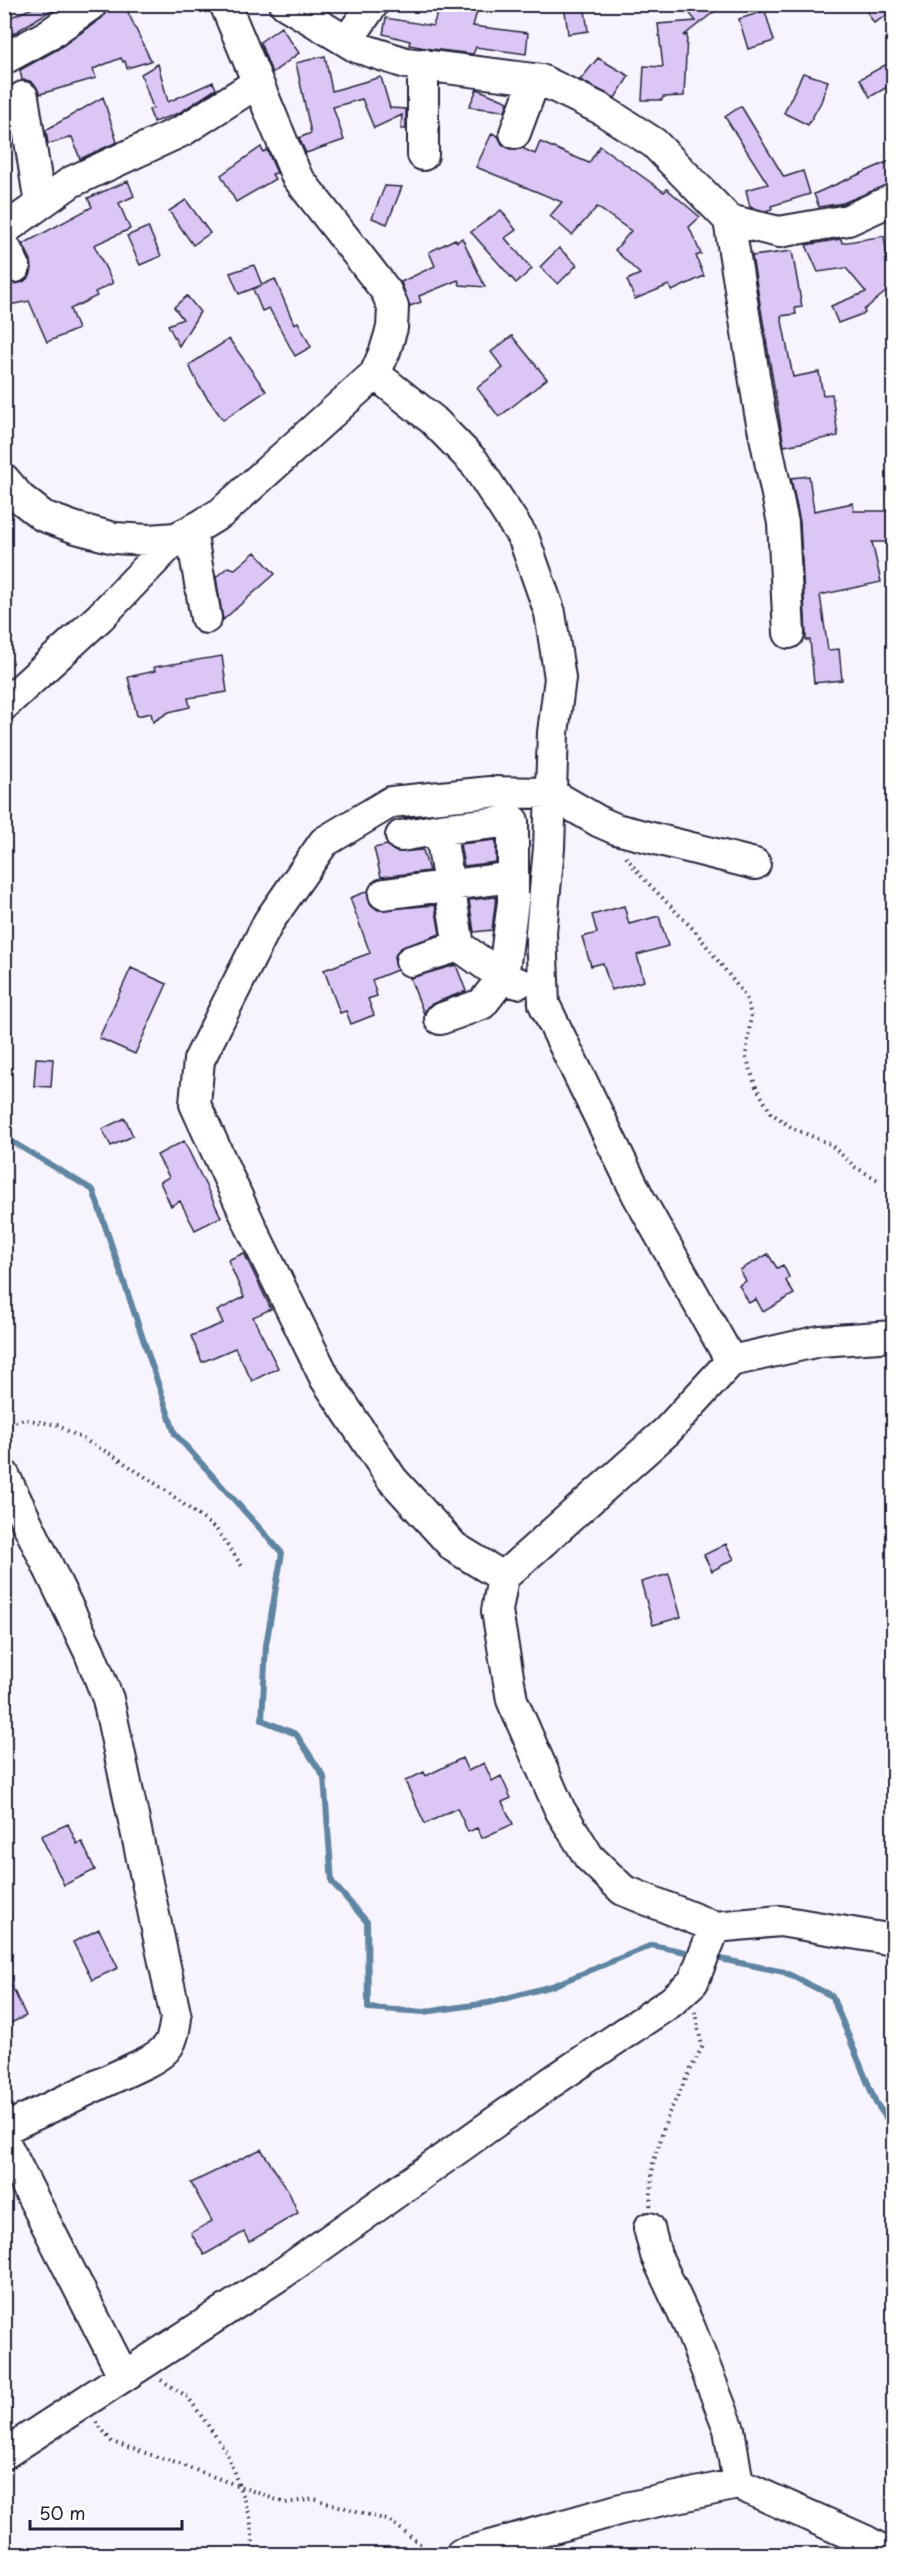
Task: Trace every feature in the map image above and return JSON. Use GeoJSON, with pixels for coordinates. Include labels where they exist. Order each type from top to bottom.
{"type":"FeatureCollection","features":[{"type":"Feature","properties":{"kind":"street"},"geometry":{"type":"LineString","coordinates":[[4,59],[48,35],[92,4]]}},
{"type":"Feature","properties":{"kind":"street"},"geometry":{"type":"LineString","coordinates":[[4,705],[100,617],[174,542],[220,513],[375,374],[386,351],[392,328],[393,307],[386,291],[297,177],[225,4]]}},
{"type":"Feature","properties":{"kind":"street"},"geometry":{"type":"LineString","coordinates":[[347,41],[373,4]]}},
{"type":"Feature","properties":{"kind":"street"},"geometry":{"type":"LineString","coordinates":[[301,8],[356,46],[406,63],[541,80],[601,109],[654,143],[729,220],[779,232],[848,220],[894,199]]}},
{"type":"Feature","properties":{"kind":"street"},"geometry":{"type":"LineString","coordinates":[[423,64],[423,155]]}},
{"type":"Feature","properties":{"kind":"street"},"geometry":{"type":"LineString","coordinates":[[515,133],[535,79]]}},
{"type":"Feature","properties":{"kind":"street"},"geometry":{"type":"LineString","coordinates":[[4,230],[71,182],[184,130],[257,83]]}},
{"type":"Feature","properties":{"kind":"street"},"geometry":{"type":"LineString","coordinates":[[22,97],[40,204]]}},
{"type":"Feature","properties":{"kind":"street"},"geometry":{"type":"LineString","coordinates":[[729,220],[760,413],[783,523],[789,633]]}},
{"type":"Feature","properties":{"kind":"street"},"geometry":{"type":"LineString","coordinates":[[375,374],[433,420],[474,462],[524,540],[550,613],[560,678],[553,733],[549,848],[541,932],[544,1004],[633,1186],[731,1361]]}},
{"type":"Feature","properties":{"kind":"street"},"geometry":{"type":"LineString","coordinates":[[4,479],[20,498],[43,516],[114,538],[174,542]]}},
{"type":"Feature","properties":{"kind":"street"},"geometry":{"type":"LineString","coordinates":[[174,542],[199,624],[182,580],[174,542]]}},
{"type":"Feature","properties":{"kind":"street"},"geometry":{"type":"LineString","coordinates":[[503,1577],[454,1547],[392,1479],[325,1378],[251,1227],[195,1104],[199,1060],[269,921],[324,842],[392,802],[490,792],[550,792],[616,829],[755,864]]}},
{"type":"Feature","properties":{"kind":"street"},"geometry":{"type":"LineString","coordinates":[[401,836],[513,821],[513,902],[503,977],[482,1004],[440,1020]]}},
{"type":"Feature","properties":{"kind":"street"},"geometry":{"type":"LineString","coordinates":[[441,829],[459,946],[503,977],[543,989]]}},
{"type":"Feature","properties":{"kind":"street"},"geometry":{"type":"LineString","coordinates":[[384,894],[513,877]]}},
{"type":"Feature","properties":{"kind":"street"},"geometry":{"type":"LineString","coordinates":[[411,961],[459,946]]}},
{"type":"Feature","properties":{"kind":"street"},"geometry":{"type":"LineString","coordinates":[[894,1336],[820,1341],[731,1361],[667,1431],[503,1577],[497,1611],[512,1700],[560,1810],[590,1857],[623,1890],[715,1927],[780,1921],[894,1940]]}},
{"type":"Feature","properties":{"kind":"street"},"geometry":{"type":"LineString","coordinates":[[4,1475],[90,1652],[108,1699],[172,1989],[176,2018],[173,2037],[167,2050],[147,2062],[4,2129]]}},
{"type":"Feature","properties":{"kind":"street"},"geometry":{"type":"LineString","coordinates":[[4,2454],[130,2370],[283,2273],[550,2083],[679,1995],[693,1982],[715,1927]]}},
{"type":"Feature","properties":{"kind":"street"},"geometry":{"type":"LineString","coordinates":[[4,2141],[130,2370]]}},
{"type":"Feature","properties":{"kind":"street"},"geometry":{"type":"LineString","coordinates":[[649,2228],[656,2255],[690,2328],[729,2429],[738,2484]]}},
{"type":"Feature","properties":{"kind":"street"},"geometry":{"type":"LineString","coordinates":[[461,2554],[621,2509],[738,2484],[867,2541],[890,2554]]}},
{"type":"Feature","properties":{"kind":"path"},"geometry":{"type":"LineString","coordinates":[[616,829],[620,849],[640,875],[695,931],[746,997],[751,1015],[746,1055],[755,1085],[771,1113],[792,1128],[830,1144],[855,1167],[878,1180]]}},
{"type":"Feature","properties":{"kind":"path"},"geometry":{"type":"LineString","coordinates":[[4,1425],[24,1419],[57,1425],[114,1456],[165,1490],[216,1529],[244,1569]]}},
{"type":"Feature","properties":{"kind":"path"},"geometry":{"type":"LineString","coordinates":[[649,2228],[653,2164],[668,2115],[702,2047],[694,2009],[679,1995]]}},
{"type":"Feature","properties":{"kind":"path"},"geometry":{"type":"LineString","coordinates":[[130,2370],[188,2397],[226,2451],[250,2516],[254,2554]]}},
{"type":"Feature","properties":{"kind":"path"},"geometry":{"type":"LineString","coordinates":[[81,2403],[112,2442],[285,2503],[315,2499],[390,2521],[433,2554]]}},
{"type":"Feature","properties":{"kind":"building"},"geometry":{"type":"Polygon","coordinates":[[[42,4],[61,4],[8,37],[4,20],[42,4]]]}},
{"type":"Feature","properties":{"kind":"building"},"geometry":{"type":"Polygon","coordinates":[[[111,4],[124,4],[151,61],[127,68],[125,61],[123,62],[121,58],[93,69],[96,78],[40,94],[30,81],[22,80],[20,70],[58,49],[102,18],[111,4]]]}},
{"type":"Feature","properties":{"kind":"building"},"geometry":{"type":"Polygon","coordinates":[[[440,4],[479,4],[473,26],[528,33],[526,54],[476,47],[473,54],[431,49],[409,45],[410,41],[383,34],[386,18],[433,26],[440,4]]]}},
{"type":"Feature","properties":{"kind":"building"},"geometry":{"type":"Polygon","coordinates":[[[564,4],[584,4],[588,31],[568,34],[564,4]]]}},
{"type":"Feature","properties":{"kind":"building"},"geometry":{"type":"Polygon","coordinates":[[[682,4],[724,4],[683,36],[687,35],[684,96],[663,97],[662,100],[642,100],[644,66],[663,67],[658,24],[696,21],[682,4]]]}},
{"type":"Feature","properties":{"kind":"building"},"geometry":{"type":"Polygon","coordinates":[[[862,4],[894,4],[894,11],[874,23],[862,4]]]}},
{"type":"Feature","properties":{"kind":"building"},"geometry":{"type":"Polygon","coordinates":[[[765,11],[774,41],[748,49],[739,19],[765,11]]]}},
{"type":"Feature","properties":{"kind":"building"},"geometry":{"type":"Polygon","coordinates":[[[281,27],[299,53],[272,73],[260,42],[281,27]]]}},
{"type":"Feature","properties":{"kind":"building"},"geometry":{"type":"Polygon","coordinates":[[[325,56],[332,91],[381,77],[390,108],[406,109],[406,129],[401,129],[402,115],[374,128],[362,99],[333,107],[344,140],[306,153],[299,138],[311,133],[296,63],[325,56]]]}},
{"type":"Feature","properties":{"kind":"building"},"geometry":{"type":"Polygon","coordinates":[[[598,58],[629,76],[615,98],[580,80],[598,58]]]}},
{"type":"Feature","properties":{"kind":"building"},"geometry":{"type":"Polygon","coordinates":[[[894,60],[894,83],[870,97],[860,79],[894,60]]]}},
{"type":"Feature","properties":{"kind":"building"},"geometry":{"type":"Polygon","coordinates":[[[158,64],[168,102],[213,82],[216,89],[179,113],[154,122],[149,110],[153,108],[141,74],[158,64]]]}},
{"type":"Feature","properties":{"kind":"building"},"geometry":{"type":"Polygon","coordinates":[[[803,73],[828,81],[821,102],[808,125],[784,113],[803,73]]]}},
{"type":"Feature","properties":{"kind":"building"},"geometry":{"type":"Polygon","coordinates":[[[477,89],[508,102],[505,111],[469,107],[477,89]]]}},
{"type":"Feature","properties":{"kind":"building"},"geometry":{"type":"Polygon","coordinates":[[[103,97],[117,142],[80,159],[72,137],[48,144],[46,130],[103,97]]]}},
{"type":"Feature","properties":{"kind":"building"},"geometry":{"type":"Polygon","coordinates":[[[4,104],[7,104],[12,137],[4,140],[4,104]]]}},
{"type":"Feature","properties":{"kind":"building"},"geometry":{"type":"Polygon","coordinates":[[[741,106],[784,177],[803,171],[810,194],[771,206],[772,209],[765,211],[750,207],[746,190],[768,184],[725,117],[741,106]]]}},
{"type":"Feature","properties":{"kind":"building"},"geometry":{"type":"Polygon","coordinates":[[[492,133],[510,149],[522,148],[535,154],[540,142],[589,163],[600,146],[664,192],[667,189],[700,217],[689,227],[701,254],[696,256],[704,276],[672,291],[669,285],[635,299],[627,280],[640,274],[615,250],[631,231],[597,207],[572,235],[550,216],[562,202],[476,167],[492,133]]]}},
{"type":"Feature","properties":{"kind":"building"},"geometry":{"type":"Polygon","coordinates":[[[261,147],[263,152],[267,150],[277,173],[272,174],[275,179],[236,202],[221,175],[261,147]]]}},
{"type":"Feature","properties":{"kind":"building"},"geometry":{"type":"Polygon","coordinates":[[[894,159],[894,182],[843,203],[819,207],[814,194],[894,159]]]}},
{"type":"Feature","properties":{"kind":"building"},"geometry":{"type":"Polygon","coordinates":[[[128,181],[134,196],[119,203],[130,229],[94,245],[113,283],[95,292],[97,296],[70,309],[78,329],[47,342],[29,301],[4,306],[4,280],[15,284],[23,282],[30,276],[31,260],[23,244],[92,207],[88,198],[128,181]]]}},
{"type":"Feature","properties":{"kind":"building"},"geometry":{"type":"Polygon","coordinates":[[[385,186],[402,187],[387,224],[372,218],[385,186]]]}},
{"type":"Feature","properties":{"kind":"building"},"geometry":{"type":"Polygon","coordinates":[[[186,200],[210,233],[193,245],[169,211],[186,200]]]}},
{"type":"Feature","properties":{"kind":"building"},"geometry":{"type":"Polygon","coordinates":[[[501,210],[516,230],[505,238],[532,269],[516,283],[471,232],[501,210]]]}},
{"type":"Feature","properties":{"kind":"building"},"geometry":{"type":"Polygon","coordinates":[[[148,227],[161,256],[140,265],[127,236],[148,227]]]}},
{"type":"Feature","properties":{"kind":"building"},"geometry":{"type":"Polygon","coordinates":[[[884,236],[889,270],[894,275],[894,285],[864,310],[865,313],[838,323],[831,306],[866,292],[846,268],[818,272],[806,245],[841,239],[842,243],[884,236]]]}},
{"type":"Feature","properties":{"kind":"building"},"geometry":{"type":"Polygon","coordinates":[[[462,238],[485,287],[460,285],[458,280],[419,296],[421,302],[410,306],[401,282],[435,266],[429,252],[455,239],[457,242],[462,238]]]}},
{"type":"Feature","properties":{"kind":"building"},"geometry":{"type":"Polygon","coordinates":[[[559,248],[577,265],[558,284],[540,267],[559,248]]]}},
{"type":"Feature","properties":{"kind":"building"},"geometry":{"type":"Polygon","coordinates":[[[792,251],[802,307],[795,308],[796,314],[781,316],[793,377],[819,372],[823,395],[832,394],[838,436],[784,446],[752,256],[792,251]]]}},
{"type":"Feature","properties":{"kind":"building"},"geometry":{"type":"Polygon","coordinates":[[[254,265],[262,285],[239,294],[230,273],[254,265]]]}},
{"type":"Feature","properties":{"kind":"building"},"geometry":{"type":"Polygon","coordinates":[[[275,279],[294,324],[298,322],[311,347],[295,356],[269,308],[262,311],[253,289],[275,279]]]}},
{"type":"Feature","properties":{"kind":"building"},"geometry":{"type":"Polygon","coordinates":[[[187,296],[200,312],[179,346],[168,325],[183,319],[174,307],[187,296]]]}},
{"type":"Feature","properties":{"kind":"building"},"geometry":{"type":"Polygon","coordinates":[[[512,336],[547,379],[499,417],[477,388],[503,368],[491,352],[512,336]]]}},
{"type":"Feature","properties":{"kind":"building"},"geometry":{"type":"Polygon","coordinates":[[[229,339],[266,391],[223,420],[199,386],[189,365],[229,339]]]}},
{"type":"Feature","properties":{"kind":"building"},"geometry":{"type":"Polygon","coordinates":[[[809,476],[814,511],[853,503],[854,511],[894,511],[894,542],[872,542],[881,582],[820,595],[828,650],[839,649],[842,680],[814,683],[810,640],[806,640],[800,522],[791,478],[809,476]]]}},
{"type":"Feature","properties":{"kind":"building"},"geometry":{"type":"Polygon","coordinates":[[[255,552],[275,574],[223,620],[216,577],[228,567],[235,569],[255,552]]]}},
{"type":"Feature","properties":{"kind":"building"},"geometry":{"type":"Polygon","coordinates":[[[222,656],[227,692],[188,698],[190,707],[169,712],[153,722],[151,713],[137,716],[128,677],[155,671],[154,667],[222,656]]]}},
{"type":"Feature","properties":{"kind":"building"},"geometry":{"type":"Polygon","coordinates":[[[496,840],[496,862],[464,866],[460,844],[496,840]]]}},
{"type":"Feature","properties":{"kind":"building"},"geometry":{"type":"Polygon","coordinates":[[[387,845],[396,852],[423,850],[429,871],[381,877],[374,848],[387,845]]]}},
{"type":"Feature","properties":{"kind":"building"},"geometry":{"type":"Polygon","coordinates":[[[368,891],[370,904],[378,910],[435,905],[440,934],[399,949],[394,958],[397,970],[372,980],[377,996],[368,999],[374,1015],[351,1024],[346,1011],[340,1013],[324,970],[370,953],[350,898],[368,891]]]}},
{"type":"Feature","properties":{"kind":"building"},"geometry":{"type":"Polygon","coordinates":[[[496,897],[492,930],[474,932],[469,900],[496,897]]]}},
{"type":"Feature","properties":{"kind":"building"},"geometry":{"type":"Polygon","coordinates":[[[624,906],[629,924],[659,916],[668,946],[637,955],[644,981],[611,990],[603,963],[591,966],[582,937],[597,933],[592,915],[624,906]]]}},
{"type":"Feature","properties":{"kind":"building"},"geometry":{"type":"Polygon","coordinates":[[[456,965],[466,991],[434,1003],[427,1007],[424,1014],[410,978],[456,965]]]}},
{"type":"Feature","properties":{"kind":"building"},"geometry":{"type":"Polygon","coordinates":[[[131,968],[167,984],[135,1054],[99,1038],[131,968]]]}},
{"type":"Feature","properties":{"kind":"building"},"geometry":{"type":"Polygon","coordinates":[[[36,1058],[53,1059],[51,1087],[34,1086],[36,1058]]]}},
{"type":"Feature","properties":{"kind":"building"},"geometry":{"type":"Polygon","coordinates":[[[125,1118],[133,1136],[111,1146],[102,1129],[125,1118]]]}},
{"type":"Feature","properties":{"kind":"building"},"geometry":{"type":"Polygon","coordinates":[[[184,1141],[221,1217],[195,1230],[180,1201],[171,1206],[160,1182],[169,1177],[157,1155],[184,1141]]]}},
{"type":"Feature","properties":{"kind":"building"},"geometry":{"type":"Polygon","coordinates":[[[244,1253],[271,1309],[253,1317],[278,1368],[252,1381],[235,1348],[202,1362],[191,1336],[223,1323],[217,1311],[244,1297],[228,1260],[244,1253]]]}},
{"type":"Feature","properties":{"kind":"building"},"geometry":{"type":"Polygon","coordinates":[[[768,1254],[777,1268],[783,1265],[789,1277],[786,1281],[794,1294],[763,1312],[756,1299],[749,1303],[739,1285],[746,1281],[740,1270],[768,1254]]]}},
{"type":"Feature","properties":{"kind":"building"},"geometry":{"type":"Polygon","coordinates":[[[726,1544],[734,1559],[712,1571],[704,1555],[726,1544]]]}},
{"type":"Feature","properties":{"kind":"building"},"geometry":{"type":"Polygon","coordinates":[[[669,1574],[681,1617],[653,1625],[641,1582],[669,1574]]]}},
{"type":"Feature","properties":{"kind":"building"},"geometry":{"type":"Polygon","coordinates":[[[462,1758],[468,1771],[484,1763],[492,1781],[501,1776],[511,1798],[502,1802],[513,1824],[482,1838],[477,1828],[468,1832],[457,1808],[425,1824],[405,1781],[424,1772],[426,1776],[462,1758]]]}},
{"type":"Feature","properties":{"kind":"building"},"geometry":{"type":"Polygon","coordinates":[[[68,1824],[77,1844],[82,1842],[95,1870],[64,1885],[41,1836],[68,1824]]]}},
{"type":"Feature","properties":{"kind":"building"},"geometry":{"type":"Polygon","coordinates":[[[99,1929],[118,1968],[92,1980],[73,1942],[99,1929]]]}},
{"type":"Feature","properties":{"kind":"building"},"geometry":{"type":"Polygon","coordinates":[[[4,1970],[26,2016],[4,2026],[4,1970]]]}},
{"type":"Feature","properties":{"kind":"building"},"geometry":{"type":"Polygon","coordinates":[[[261,2149],[288,2190],[298,2213],[249,2242],[244,2232],[204,2255],[191,2233],[212,2221],[191,2183],[261,2149]]]}},
{"type":"Feature","properties":{"kind":"waterway"},"geometry":{"type":"LineString","coordinates":[[4,1137],[93,1190],[175,1434],[282,1553],[266,1645],[262,1720],[296,1734],[324,1777],[332,1882],[367,1922],[368,2008],[424,2012],[488,2003],[552,1986],[652,1945],[695,1954]]}},
{"type":"Feature","properties":{"kind":"waterway"},"geometry":{"type":"LineString","coordinates":[[711,1957],[784,1972],[832,1996],[876,2103],[894,2129]]}}]}
